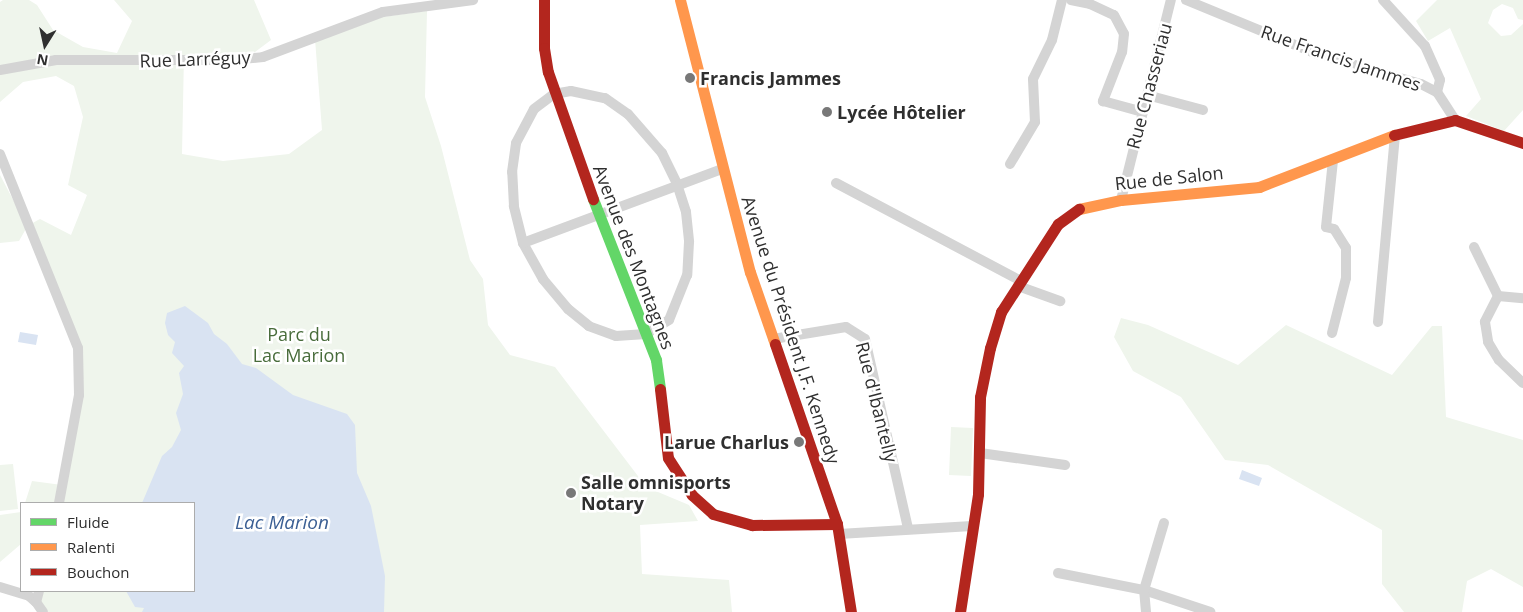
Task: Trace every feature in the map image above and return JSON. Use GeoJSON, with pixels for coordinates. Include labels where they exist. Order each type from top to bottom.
{"type":"FeatureCollection","features":[{"type":"Feature","properties":{"kind":"street","name":"Rue Larréguy"},"geometry":{"type":"LineString","coordinates":[[0,70],[56,60],[230,60],[263,57],[383,12],[473,0]]}},
{"type":"Feature","properties":{"kind":"street","name":"Avenue des Montagnes"},"geometry":{"type":"LineString","coordinates":[[544,0],[544,48],[554,94],[656,360],[668,458],[692,495],[713,514],[752,525],[838,529]]}},
{"type":"Feature","properties":{"kind":"street","name":"Avenue du Président J.F. Kennedy"},"geometry":{"type":"LineString","coordinates":[[680,0],[750,272],[838,529],[851,612]]}},
{"type":"Feature","properties":{"kind":"street"},"geometry":{"type":"LineString","coordinates":[[1010,164],[1035,122],[1033,80],[1052,40],[1062,0]]}},
{"type":"Feature","properties":{"kind":"street"},"geometry":{"type":"LineString","coordinates":[[1071,0],[1090,4],[1114,14],[1124,34],[1122,52],[1108,82],[1103,101],[1143,112]]}},
{"type":"Feature","properties":{"kind":"street","name":"Rue Chasseriau"},"geometry":{"type":"LineString","coordinates":[[1121,200],[1172,0]]}},
{"type":"Feature","properties":{"kind":"street","name":"Rue Francis Jammes"},"geometry":{"type":"LineString","coordinates":[[1186,0],[1317,54],[1421,84],[1437,92],[1455,120]]}},
{"type":"Feature","properties":{"kind":"street"},"geometry":{"type":"LineString","coordinates":[[1383,0],[1425,46],[1440,80],[1437,92]]}},
{"type":"Feature","properties":{"kind":"street"},"geometry":{"type":"LineString","coordinates":[[571,91],[589,93],[605,98],[628,114],[662,153],[677,184],[686,212],[689,242],[687,275],[669,320],[646,334],[616,336],[589,326],[568,309],[544,279],[523,243],[514,206],[512,172],[516,143],[534,109],[554,94],[571,91]]}},
{"type":"Feature","properties":{"kind":"street"},"geometry":{"type":"LineString","coordinates":[[1147,95],[1203,110]]}},
{"type":"Feature","properties":{"kind":"street"},"geometry":{"type":"LineString","coordinates":[[1455,120],[1523,144]]}},
{"type":"Feature","properties":{"kind":"street","name":"Rue de Salon"},"geometry":{"type":"LineString","coordinates":[[960,612],[980,453],[980,397],[990,348],[1001,312],[1058,224],[1072,212],[1093,204],[1259,187],[1395,135],[1455,120]]}},
{"type":"Feature","properties":{"kind":"street"},"geometry":{"type":"LineString","coordinates":[[1378,322],[1395,135]]}},
{"type":"Feature","properties":{"kind":"street"},"geometry":{"type":"LineString","coordinates":[[0,154],[78,348],[79,395],[59,502]]}},
{"type":"Feature","properties":{"kind":"street"},"geometry":{"type":"LineString","coordinates":[[1332,160],[1326,227],[1334,229],[1346,248],[1346,278],[1332,333]]}},
{"type":"Feature","properties":{"kind":"street"},"geometry":{"type":"LineString","coordinates":[[523,243],[600,217],[677,184],[722,169]]}},
{"type":"Feature","properties":{"kind":"street"},"geometry":{"type":"LineString","coordinates":[[836,183],[1020,283],[1060,301]]}},
{"type":"Feature","properties":{"kind":"street"},"geometry":{"type":"LineString","coordinates":[[1474,247],[1498,296]]}},
{"type":"Feature","properties":{"kind":"street"},"geometry":{"type":"LineString","coordinates":[[1498,296],[1523,298]]}},
{"type":"Feature","properties":{"kind":"street"},"geometry":{"type":"LineString","coordinates":[[1498,296],[1486,322],[1488,342],[1499,360],[1523,383]]}},
{"type":"Feature","properties":{"kind":"street","name":"Rue d'Ibantelly"},"geometry":{"type":"LineString","coordinates":[[773,339],[846,327],[865,339],[908,529]]}},
{"type":"Feature","properties":{"kind":"street"},"geometry":{"type":"LineString","coordinates":[[980,453],[1065,465]]}},
{"type":"Feature","properties":{"kind":"street"},"geometry":{"type":"LineString","coordinates":[[1146,612],[1144,590],[1164,523]]}},
{"type":"Feature","properties":{"kind":"street"},"geometry":{"type":"LineString","coordinates":[[838,529],[908,529],[972,526]]}},
{"type":"Feature","properties":{"kind":"street"},"geometry":{"type":"LineString","coordinates":[[1058,573],[1144,590],[1210,612]]}},
{"type":"Feature","properties":{"kind":"street"},"geometry":{"type":"LineString","coordinates":[[0,587],[29,596],[43,612]]}},
{"type":"Feature","properties":{"kind":"street"},"geometry":{"type":"LineString","coordinates":[[36,602],[39,592]]}},
{"type":"Feature","properties":{"kind":"green space","name":"Parc du Lac Marion"},"geometry":{"type":"Polygon","coordinates":[[[3,0],[29,0],[37,5],[53,30],[83,47],[117,53],[132,21],[114,0],[254,0],[271,40],[255,52],[184,55],[182,154],[223,161],[289,154],[322,130],[315,39],[382,17],[427,11],[425,97],[441,146],[470,260],[483,279],[488,325],[510,355],[555,367],[641,480],[658,492],[689,505],[698,521],[640,525],[642,574],[729,580],[732,612],[43,612],[39,592],[195,592],[195,502],[25,502],[32,481],[62,485],[75,429],[78,348],[27,227],[19,241],[0,243],[0,175],[27,226],[40,219],[71,235],[87,195],[68,185],[83,117],[74,86],[56,76],[23,82],[0,102],[0,2],[3,0]]]}},
{"type":"Feature","properties":{"kind":"green space"},"geometry":{"type":"Polygon","coordinates":[[[1437,0],[1523,0],[1523,20],[1518,19],[1513,8],[1502,4],[1493,10],[1488,23],[1501,36],[1511,35],[1523,24],[1523,110],[1504,131],[1466,116],[1481,99],[1450,28],[1428,41],[1416,21],[1437,0]]]}},
{"type":"Feature","properties":{"kind":"green space"},"geometry":{"type":"Polygon","coordinates":[[[1121,318],[1148,325],[1238,365],[1286,325],[1392,375],[1432,326],[1442,326],[1446,417],[1523,440],[1523,587],[1491,569],[1467,581],[1462,612],[1404,612],[1382,584],[1382,530],[1268,465],[1225,460],[1181,397],[1133,371],[1114,337],[1121,318]]]}},
{"type":"Feature","properties":{"kind":"green space"},"geometry":{"type":"Polygon","coordinates":[[[951,427],[973,428],[971,476],[949,475],[951,427]]]}},
{"type":"Feature","properties":{"kind":"green space"},"geometry":{"type":"Polygon","coordinates":[[[13,464],[18,509],[0,511],[0,465],[13,464]]]}},
{"type":"Feature","properties":{"kind":"green space"},"geometry":{"type":"Polygon","coordinates":[[[20,512],[20,545],[0,562],[0,515],[20,512]]]}},
{"type":"Feature","properties":{"kind":"water","name":"Lac Marion"},"geometry":{"type":"Polygon","coordinates":[[[185,306],[208,323],[214,334],[227,344],[242,364],[256,368],[293,395],[347,414],[355,425],[357,473],[371,506],[385,576],[384,612],[142,612],[144,608],[135,607],[127,592],[195,592],[195,502],[142,502],[162,456],[172,447],[181,430],[176,413],[183,394],[179,373],[184,366],[172,353],[175,342],[168,335],[165,323],[167,313],[185,306]]]}},
{"type":"Feature","properties":{"kind":"water"},"geometry":{"type":"Polygon","coordinates":[[[20,332],[38,335],[36,345],[18,342],[20,332]]]}},
{"type":"Feature","properties":{"kind":"water"},"geometry":{"type":"Polygon","coordinates":[[[1242,470],[1262,478],[1259,486],[1239,479],[1242,470]]]}},
{"type":"Feature","properties":{"kind":"traffic: fast"},"geometry":{"type":"LineString","coordinates":[[593,199],[656,360],[660,389]]}},
{"type":"Feature","properties":{"kind":"traffic: slow"},"geometry":{"type":"LineString","coordinates":[[680,0],[750,272],[775,344]]}},
{"type":"Feature","properties":{"kind":"traffic: slow"},"geometry":{"type":"LineString","coordinates":[[1079,209],[1121,200],[1259,187],[1394,135]]}},
{"type":"Feature","properties":{"kind":"traffic: jam"},"geometry":{"type":"LineString","coordinates":[[544,0],[544,48],[548,72],[593,199]]}},
{"type":"Feature","properties":{"kind":"traffic: jam"},"geometry":{"type":"LineString","coordinates":[[1394,135],[1455,120],[1523,143]]}},
{"type":"Feature","properties":{"kind":"traffic: jam"},"geometry":{"type":"LineString","coordinates":[[960,612],[978,494],[980,397],[990,348],[1001,312],[1058,224],[1079,209]]}},
{"type":"Feature","properties":{"kind":"traffic: jam"},"geometry":{"type":"LineString","coordinates":[[775,344],[837,524],[851,612]]}},
{"type":"Feature","properties":{"kind":"traffic: jam"},"geometry":{"type":"LineString","coordinates":[[660,389],[668,458],[692,495],[713,514],[752,525],[837,524]]}},
{"type":"Feature","properties":{"kind":"place","name":"Francis Jammes"},"geometry":{"type":"Point","coordinates":[690,78]}},
{"type":"Feature","properties":{"kind":"place","name":"Lycée Hôtelier"},"geometry":{"type":"Point","coordinates":[827,112]}},
{"type":"Feature","properties":{"kind":"place","name":"Larue Charlus"},"geometry":{"type":"Point","coordinates":[799,442]}},
{"type":"Feature","properties":{"kind":"place","name":"Salle omnisports Notary"},"geometry":{"type":"Point","coordinates":[571,493]}}]}
